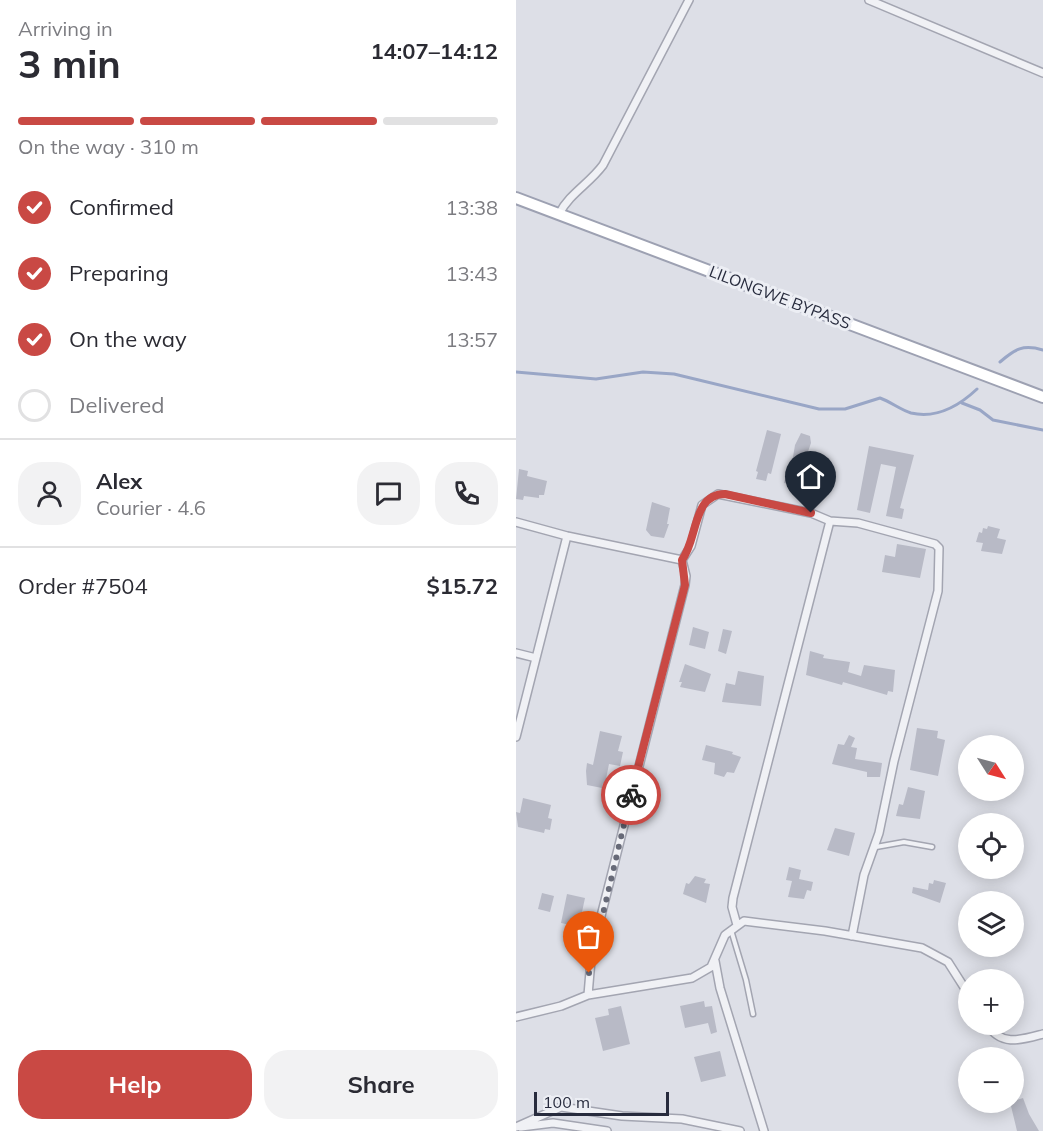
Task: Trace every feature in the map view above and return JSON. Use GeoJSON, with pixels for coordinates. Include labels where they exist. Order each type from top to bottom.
{"type":"FeatureCollection","features":[{"type":"Feature","properties":{"kind":"main road","name":"LILONGWE BYPASS"},"geometry":{"type":"LineString","coordinates":[[516,198],[1043,397]]}},
{"type":"Feature","properties":{"kind":"street"},"geometry":{"type":"LineString","coordinates":[[559,214],[567,198],[592,179],[603,165],[689,0]]}},
{"type":"Feature","properties":{"kind":"street"},"geometry":{"type":"LineString","coordinates":[[869,0],[1043,73]]}},
{"type":"Feature","properties":{"kind":"street"},"geometry":{"type":"LineString","coordinates":[[588,995],[591,960],[602,912],[685,585],[682,560],[691,546],[702,505],[718,494],[811,513],[830,522],[858,523],[935,544],[939,548],[938,591],[894,761],[876,847],[864,875],[852,936]]}},
{"type":"Feature","properties":{"kind":"street"},"geometry":{"type":"LineString","coordinates":[[516,522],[567,536],[682,560]]}},
{"type":"Feature","properties":{"kind":"street"},"geometry":{"type":"LineString","coordinates":[[733,927],[733,898],[830,522]]}},
{"type":"Feature","properties":{"kind":"street"},"geometry":{"type":"LineString","coordinates":[[516,737],[567,536]]}},
{"type":"Feature","properties":{"kind":"street"},"geometry":{"type":"LineString","coordinates":[[516,653],[536,658]]}},
{"type":"Feature","properties":{"kind":"street"},"geometry":{"type":"LineString","coordinates":[[764,1131],[720,988],[715,961],[720,943],[733,927],[744,921],[761,921],[903,944],[937,954],[948,962],[958,978]]}},
{"type":"Feature","properties":{"kind":"street"},"geometry":{"type":"LineString","coordinates":[[516,1017],[561,1006],[588,995],[686,980],[705,972],[715,961]]}},
{"type":"Feature","properties":{"kind":"street"},"geometry":{"type":"LineString","coordinates":[[996,1035],[1008,1041],[1043,1034]]}},
{"type":"Feature","properties":{"kind":"street"},"geometry":{"type":"LineString","coordinates":[[516,1128],[561,1107],[622,1116],[682,1119],[740,1131]]}},
{"type":"Feature","properties":{"kind":"street"},"geometry":{"type":"LineString","coordinates":[[516,1128],[539,1123],[607,1131]]}},
{"type":"Feature","properties":{"kind":"lane"},"geometry":{"type":"LineString","coordinates":[[876,847],[904,842],[932,847]]}},
{"type":"Feature","properties":{"kind":"lane"},"geometry":{"type":"LineString","coordinates":[[733,927],[753,1014]]}},
{"type":"Feature","properties":{"kind":"building"},"geometry":{"type":"Polygon","coordinates":[[[767,430],[781,434],[771,474],[768,473],[766,481],[756,479],[758,472],[756,471],[767,430]]]}},
{"type":"Feature","properties":{"kind":"building"},"geometry":{"type":"Polygon","coordinates":[[[801,433],[810,436],[811,443],[801,472],[803,472],[799,487],[784,483],[788,468],[791,469],[795,445],[801,433]]]}},
{"type":"Feature","properties":{"kind":"building"},"geometry":{"type":"Polygon","coordinates":[[[869,446],[914,455],[900,508],[904,509],[902,519],[886,516],[896,467],[881,464],[870,513],[857,510],[869,446]]]}},
{"type":"Feature","properties":{"kind":"building"},"geometry":{"type":"Polygon","coordinates":[[[519,469],[528,471],[527,476],[547,481],[544,495],[539,495],[539,498],[524,496],[523,500],[516,499],[519,469]]]}},
{"type":"Feature","properties":{"kind":"building"},"geometry":{"type":"Polygon","coordinates":[[[652,502],[670,508],[667,524],[669,524],[664,538],[651,536],[646,530],[652,502]]]}},
{"type":"Feature","properties":{"kind":"building"},"geometry":{"type":"Polygon","coordinates":[[[988,526],[1000,529],[997,538],[1006,540],[1002,554],[981,551],[983,543],[976,542],[979,532],[982,533],[983,528],[987,529],[988,526]]]}},
{"type":"Feature","properties":{"kind":"building"},"geometry":{"type":"Polygon","coordinates":[[[897,544],[926,549],[920,578],[882,572],[885,555],[895,557],[897,544]]]}},
{"type":"Feature","properties":{"kind":"building"},"geometry":{"type":"Polygon","coordinates":[[[693,627],[709,632],[705,649],[689,645],[693,627]]]}},
{"type":"Feature","properties":{"kind":"building"},"geometry":{"type":"Polygon","coordinates":[[[723,629],[732,631],[726,654],[718,651],[723,629]]]}},
{"type":"Feature","properties":{"kind":"building"},"geometry":{"type":"Polygon","coordinates":[[[810,651],[824,655],[823,658],[850,662],[848,672],[861,676],[864,665],[895,670],[893,692],[888,691],[887,695],[843,682],[842,685],[806,675],[810,651]]]}},
{"type":"Feature","properties":{"kind":"building"},"geometry":{"type":"Polygon","coordinates":[[[685,664],[711,674],[705,692],[680,687],[682,682],[679,682],[685,664]]]}},
{"type":"Feature","properties":{"kind":"building"},"geometry":{"type":"Polygon","coordinates":[[[738,671],[764,676],[761,706],[722,702],[726,683],[735,685],[738,671]]]}},
{"type":"Feature","properties":{"kind":"building"},"geometry":{"type":"Polygon","coordinates":[[[917,728],[938,731],[937,738],[945,740],[938,776],[910,770],[917,728]]]}},
{"type":"Feature","properties":{"kind":"building"},"geometry":{"type":"Polygon","coordinates":[[[600,731],[622,736],[618,751],[623,752],[620,766],[609,764],[602,788],[587,785],[586,771],[587,763],[593,765],[600,731]]]}},
{"type":"Feature","properties":{"kind":"building"},"geometry":{"type":"Polygon","coordinates":[[[849,735],[855,738],[851,747],[857,748],[855,759],[882,763],[880,777],[867,777],[867,772],[832,764],[838,744],[844,745],[849,735]]]}},
{"type":"Feature","properties":{"kind":"building"},"geometry":{"type":"Polygon","coordinates":[[[706,745],[733,752],[732,754],[741,757],[734,773],[727,772],[724,777],[714,774],[715,763],[702,760],[706,745]]]}},
{"type":"Feature","properties":{"kind":"building"},"geometry":{"type":"Polygon","coordinates":[[[908,787],[925,791],[920,819],[896,816],[899,804],[903,805],[908,787]]]}},
{"type":"Feature","properties":{"kind":"building"},"geometry":{"type":"Polygon","coordinates":[[[523,798],[551,805],[548,818],[552,819],[550,830],[545,829],[544,833],[518,827],[516,812],[520,813],[523,798]]]}},
{"type":"Feature","properties":{"kind":"building"},"geometry":{"type":"Polygon","coordinates":[[[835,828],[855,833],[849,856],[827,850],[835,828]]]}},
{"type":"Feature","properties":{"kind":"building"},"geometry":{"type":"Polygon","coordinates":[[[789,867],[801,870],[799,879],[813,882],[811,891],[807,890],[804,899],[788,897],[792,881],[786,880],[789,867]]]}},
{"type":"Feature","properties":{"kind":"building"},"geometry":{"type":"Polygon","coordinates":[[[695,876],[706,879],[704,883],[710,884],[706,903],[683,894],[686,883],[689,884],[695,876]]]}},
{"type":"Feature","properties":{"kind":"building"},"geometry":{"type":"Polygon","coordinates":[[[934,880],[946,883],[940,903],[912,893],[913,887],[928,890],[929,883],[933,884],[934,880]]]}},
{"type":"Feature","properties":{"kind":"building"},"geometry":{"type":"Polygon","coordinates":[[[542,893],[554,896],[550,912],[538,909],[542,893]]]}},
{"type":"Feature","properties":{"kind":"building"},"geometry":{"type":"Polygon","coordinates":[[[567,894],[585,898],[582,912],[585,913],[580,927],[561,923],[567,894]]]}},
{"type":"Feature","properties":{"kind":"building"},"geometry":{"type":"Polygon","coordinates":[[[704,1001],[705,1007],[712,1006],[717,1032],[711,1034],[708,1023],[685,1028],[680,1006],[704,1001]]]}},
{"type":"Feature","properties":{"kind":"building"},"geometry":{"type":"Polygon","coordinates":[[[621,1006],[630,1044],[603,1051],[595,1018],[609,1015],[608,1009],[621,1006]]]}},
{"type":"Feature","properties":{"kind":"building"},"geometry":{"type":"Polygon","coordinates":[[[720,1051],[726,1076],[701,1082],[694,1057],[720,1051]]]}},
{"type":"Feature","properties":{"kind":"building"},"geometry":{"type":"Polygon","coordinates":[[[1024,1101],[1039,1131],[1017,1131],[1013,1113],[1024,1113],[1024,1101]]]}},
{"type":"Feature","properties":{"kind":"waterway"},"geometry":{"type":"LineString","coordinates":[[1000,362],[1020,349],[1043,350]]}},
{"type":"Feature","properties":{"kind":"waterway"},"geometry":{"type":"LineString","coordinates":[[516,372],[596,379],[643,372],[674,374],[819,409],[845,409],[880,398],[907,412],[921,414],[947,410],[963,401],[977,389]]}},
{"type":"Feature","properties":{"kind":"waterway"},"geometry":{"type":"LineString","coordinates":[[962,403],[980,410],[993,420],[1043,430]]}},
{"type":"Feature","properties":{"kind":"way so far"},"geometry":{"type":"LineString","coordinates":[[589,973],[631,795]]}},
{"type":"Feature","properties":{"kind":"route"},"geometry":{"type":"LineString","coordinates":[[631,795],[685,585],[685,566],[682,560],[694,538],[702,505],[712,496],[725,494],[811,513]]}}]}
